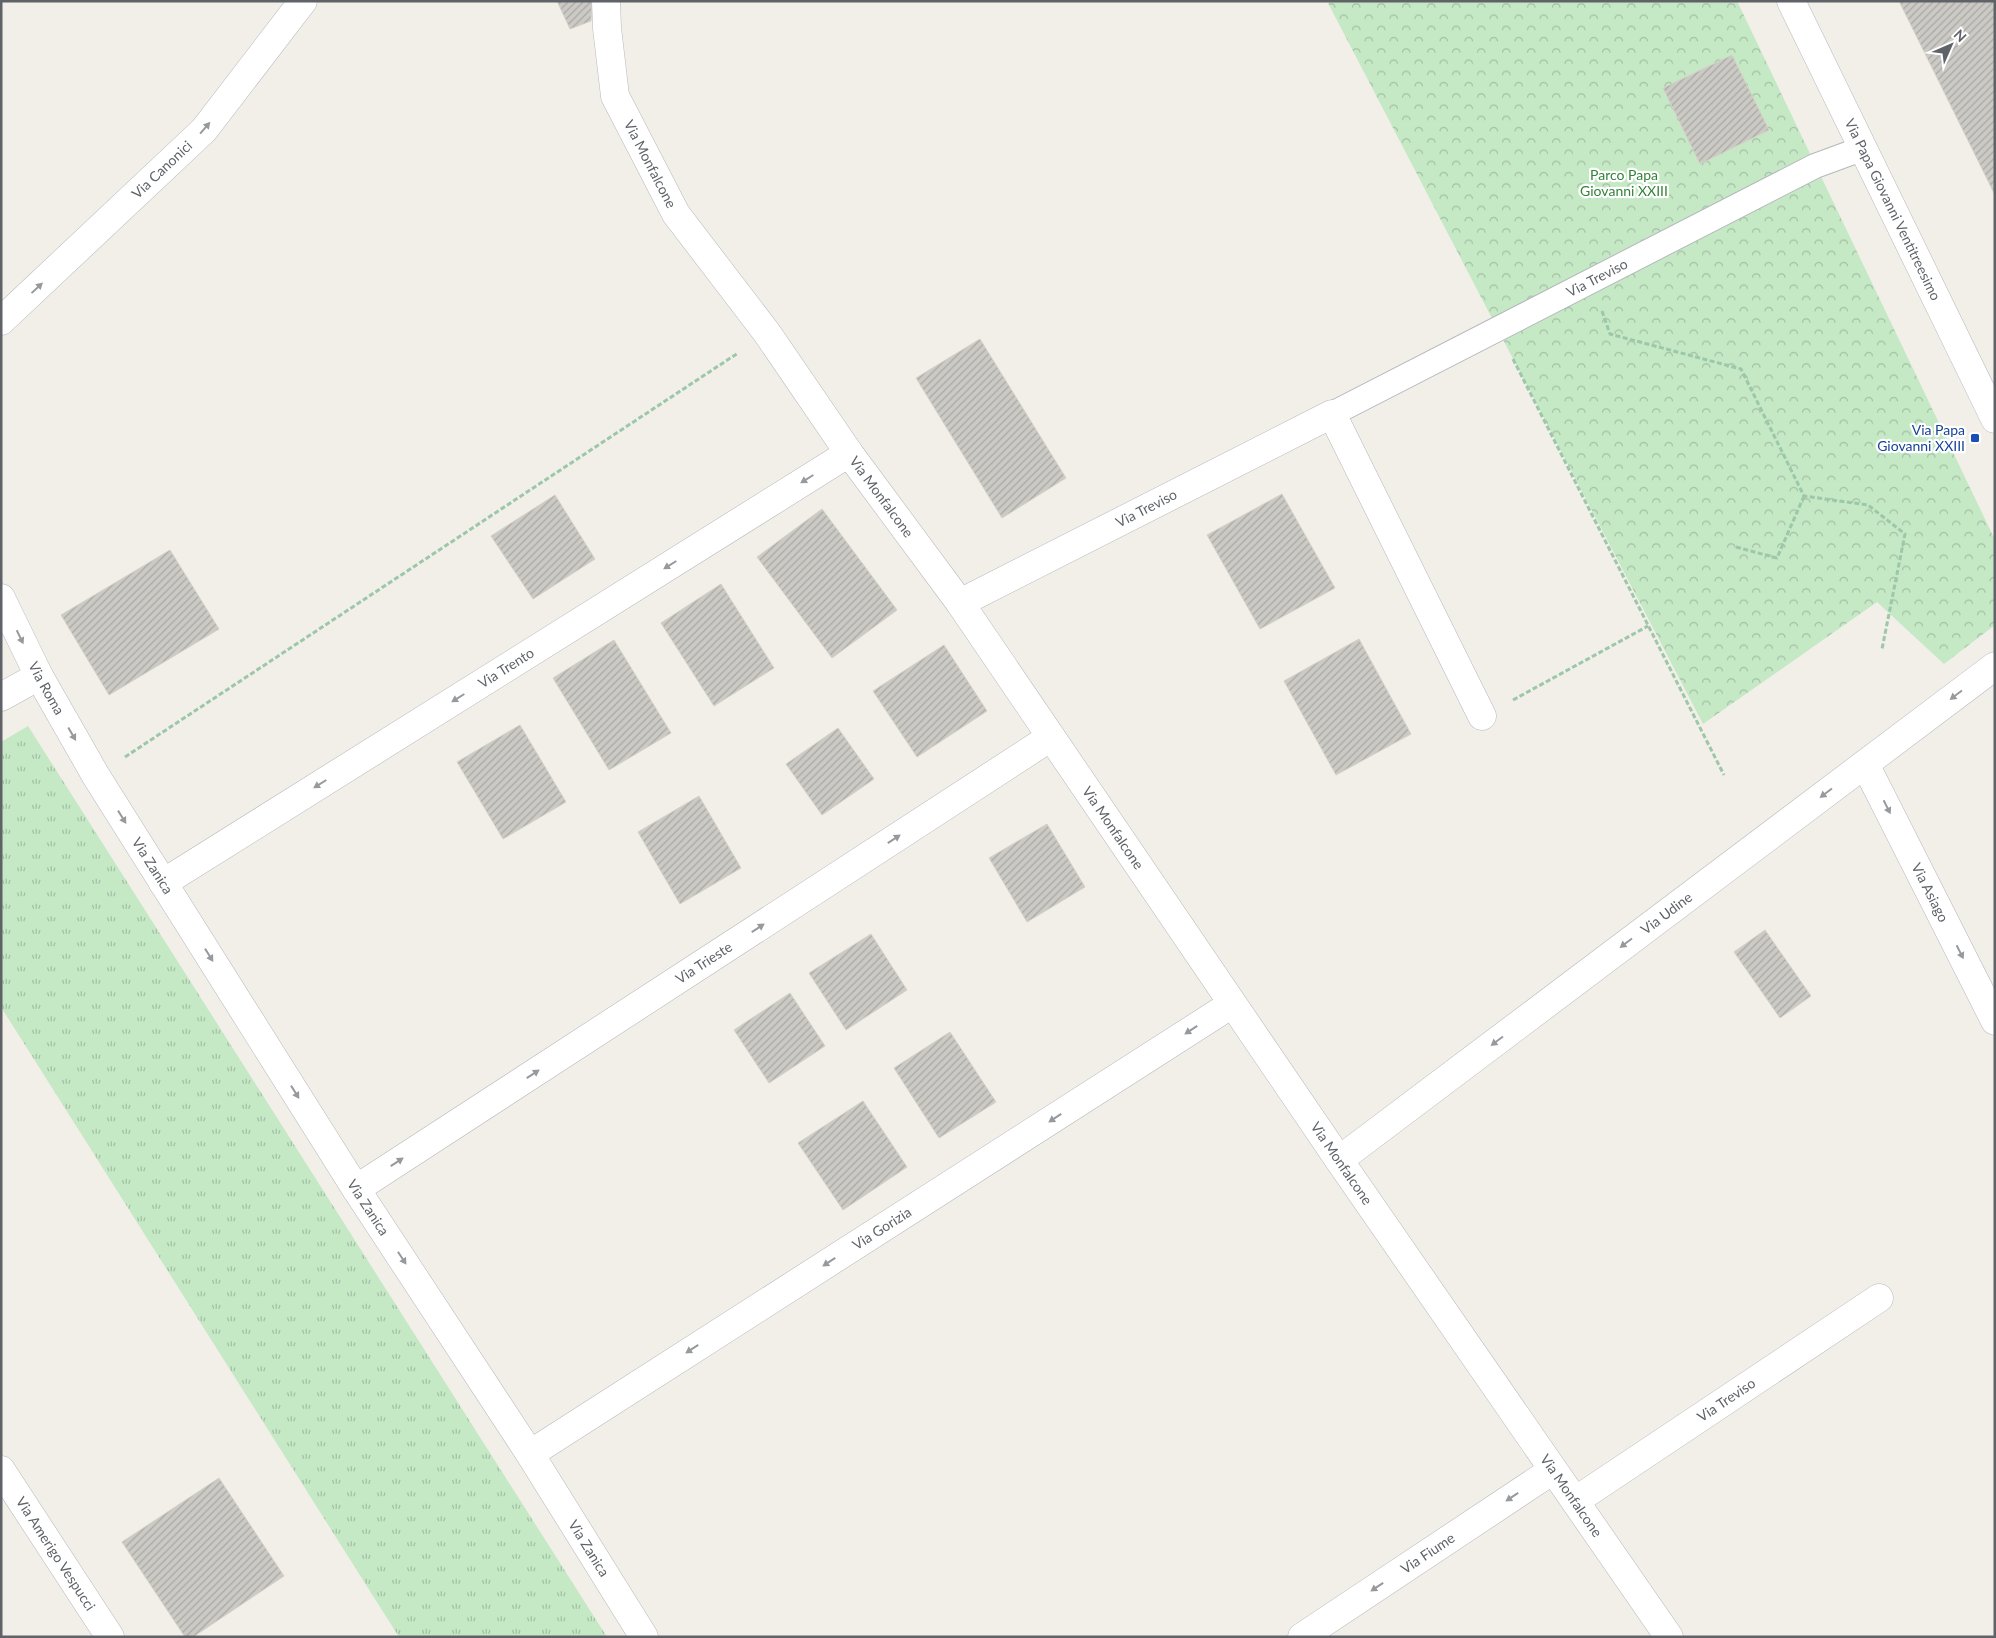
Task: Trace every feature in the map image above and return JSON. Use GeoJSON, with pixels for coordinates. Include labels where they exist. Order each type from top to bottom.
{"type":"FeatureCollection","features":[{"type":"Feature","properties":{"kind":"street","name":"Via Canonici"},"geometry":{"type":"LineString","coordinates":[[1,321],[204,130],[303,1]]}},
{"type":"Feature","properties":{"kind":"street","name":"Via Monfalcone"},"geometry":{"type":"LineString","coordinates":[[606,1],[607,28],[615,96],[676,214],[767,333],[849,453],[960,603],[1232,1004],[1669,1637]]}},
{"type":"Feature","properties":{"kind":"street","name":"Via Papa Giovanni Ventitreesimo"},"geometry":{"type":"LineString","coordinates":[[1792,1],[1995,419]]}},
{"type":"Feature","properties":{"kind":"street","name":"Via Treviso"},"geometry":{"type":"LineString","coordinates":[[960,603],[1816,166],[1864,148]]}},
{"type":"Feature","properties":{"kind":"street"},"geometry":{"type":"LineString","coordinates":[[1332,414],[1482,716]]}},
{"type":"Feature","properties":{"kind":"street","name":"Via Trento"},"geometry":{"type":"LineString","coordinates":[[164,883],[849,453]]}},
{"type":"Feature","properties":{"kind":"street","name":"Via Roma"},"geometry":{"type":"LineString","coordinates":[[1,598],[39,676],[96,776]]}},
{"type":"Feature","properties":{"kind":"street","name":"Via Udine"},"geometry":{"type":"LineString","coordinates":[[1339,1160],[1995,666]]}},
{"type":"Feature","properties":{"kind":"street"},"geometry":{"type":"LineString","coordinates":[[1,698],[39,676]]}},
{"type":"Feature","properties":{"kind":"street","name":"Via Trieste"},"geometry":{"type":"LineString","coordinates":[[356,1189],[1051,737]]}},
{"type":"Feature","properties":{"kind":"street","name":"Via Asiago"},"geometry":{"type":"LineString","coordinates":[[1865,764],[1995,1021]]}},
{"type":"Feature","properties":{"kind":"street","name":"Via Zanica"},"geometry":{"type":"LineString","coordinates":[[96,776],[356,1189],[530,1454],[644,1637]]}},
{"type":"Feature","properties":{"kind":"street","name":"Via Gorizia"},"geometry":{"type":"LineString","coordinates":[[530,1454],[1232,1004]]}},
{"type":"Feature","properties":{"kind":"street","name":"Via Treviso"},"geometry":{"type":"LineString","coordinates":[[1575,1502],[1879,1298]]}},
{"type":"Feature","properties":{"kind":"street","name":"Via Amerigo Vespucci"},"geometry":{"type":"LineString","coordinates":[[1,1470],[110,1637]]}},
{"type":"Feature","properties":{"kind":"street","name":"Via Fiume"},"geometry":{"type":"LineString","coordinates":[[1302,1637],[1553,1470]]}},
{"type":"Feature","properties":{"kind":"path"},"geometry":{"type":"LineString","coordinates":[[1592,282],[1610,334],[1741,369],[1804,496],[1777,558],[1736,547]]}},
{"type":"Feature","properties":{"kind":"path"},"geometry":{"type":"LineString","coordinates":[[1498,329],[1724,775]]}},
{"type":"Feature","properties":{"kind":"path"},"geometry":{"type":"LineString","coordinates":[[96,776],[767,333]]}},
{"type":"Feature","properties":{"kind":"path"},"geometry":{"type":"LineString","coordinates":[[1804,496],[1868,505],[1905,534],[1882,649]]}},
{"type":"Feature","properties":{"kind":"path"},"geometry":{"type":"LineString","coordinates":[[1482,716],[1648,626]]}},
{"type":"Feature","properties":{"kind":"green space","name":"Parco Papa Giovanni XXIII"},"geometry":{"type":"Polygon","coordinates":[[[1332,1],[1737,1],[1995,540],[1995,625],[1944,664],[1877,602],[1703,724],[1328,3],[1332,1]]]}},
{"type":"Feature","properties":{"kind":"green space"},"geometry":{"type":"Polygon","coordinates":[[[28,726],[607,1637],[399,1637],[1,1007],[1,742],[28,726]]]}},
{"type":"Feature","properties":{"kind":"building"},"geometry":{"type":"Polygon","coordinates":[[[557,1],[592,1],[591,21],[570,29],[557,1]]]}},
{"type":"Feature","properties":{"kind":"building"},"geometry":{"type":"Polygon","coordinates":[[[1899,1],[1995,1],[1995,195],[1899,1]]]}},
{"type":"Feature","properties":{"kind":"building"},"geometry":{"type":"Polygon","coordinates":[[[1732,55],[1769,130],[1700,164],[1663,88],[1732,55]]]}},
{"type":"Feature","properties":{"kind":"building"},"geometry":{"type":"Polygon","coordinates":[[[980,339],[1066,478],[1002,518],[916,378],[980,339]]]}},
{"type":"Feature","properties":{"kind":"building"},"geometry":{"type":"Polygon","coordinates":[[[1282,494],[1335,588],[1260,629],[1207,535],[1282,494]]]}},
{"type":"Feature","properties":{"kind":"building"},"geometry":{"type":"Polygon","coordinates":[[[555,495],[595,559],[533,599],[491,536],[555,495]]]}},
{"type":"Feature","properties":{"kind":"building"},"geometry":{"type":"Polygon","coordinates":[[[822,509],[897,610],[832,658],[757,557],[822,509]]]}},
{"type":"Feature","properties":{"kind":"building"},"geometry":{"type":"Polygon","coordinates":[[[170,550],[219,629],[109,695],[61,615],[170,550]]]}},
{"type":"Feature","properties":{"kind":"building"},"geometry":{"type":"Polygon","coordinates":[[[721,584],[774,668],[714,706],[661,623],[721,584]]]}},
{"type":"Feature","properties":{"kind":"building"},"geometry":{"type":"Polygon","coordinates":[[[1359,639],[1411,734],[1336,775],[1284,681],[1359,639]]]}},
{"type":"Feature","properties":{"kind":"building"},"geometry":{"type":"Polygon","coordinates":[[[614,640],[671,733],[609,770],[553,678],[614,640]]]}},
{"type":"Feature","properties":{"kind":"building"},"geometry":{"type":"Polygon","coordinates":[[[944,645],[987,711],[917,757],[873,691],[944,645]]]}},
{"type":"Feature","properties":{"kind":"building"},"geometry":{"type":"Polygon","coordinates":[[[520,725],[566,802],[503,839],[457,762],[520,725]]]}},
{"type":"Feature","properties":{"kind":"building"},"geometry":{"type":"Polygon","coordinates":[[[838,728],[874,779],[822,815],[786,764],[838,728]]]}},
{"type":"Feature","properties":{"kind":"building"},"geometry":{"type":"Polygon","coordinates":[[[699,796],[741,868],[680,904],[638,832],[699,796]]]}},
{"type":"Feature","properties":{"kind":"building"},"geometry":{"type":"Polygon","coordinates":[[[1047,824],[1085,887],[1027,922],[989,858],[1047,824]]]}},
{"type":"Feature","properties":{"kind":"building"},"geometry":{"type":"Polygon","coordinates":[[[1765,930],[1811,996],[1780,1018],[1734,952],[1765,930]]]}},
{"type":"Feature","properties":{"kind":"building"},"geometry":{"type":"Polygon","coordinates":[[[871,934],[907,990],[846,1030],[809,973],[871,934]]]}},
{"type":"Feature","properties":{"kind":"building"},"geometry":{"type":"Polygon","coordinates":[[[790,993],[825,1046],[769,1083],[734,1030],[790,993]]]}},
{"type":"Feature","properties":{"kind":"building"},"geometry":{"type":"Polygon","coordinates":[[[950,1032],[996,1102],[939,1138],[894,1068],[950,1032]]]}},
{"type":"Feature","properties":{"kind":"building"},"geometry":{"type":"Polygon","coordinates":[[[863,1101],[907,1167],[843,1210],[798,1143],[863,1101]]]}},
{"type":"Feature","properties":{"kind":"building"},"geometry":{"type":"Polygon","coordinates":[[[219,1478],[284,1576],[193,1637],[185,1637],[122,1542],[219,1478]]]}},
{"type":"Feature","properties":{"kind":"place","name":"Via Papa Giovanni XXIII"},"geometry":{"type":"Point","coordinates":[1975,438]}}]}
